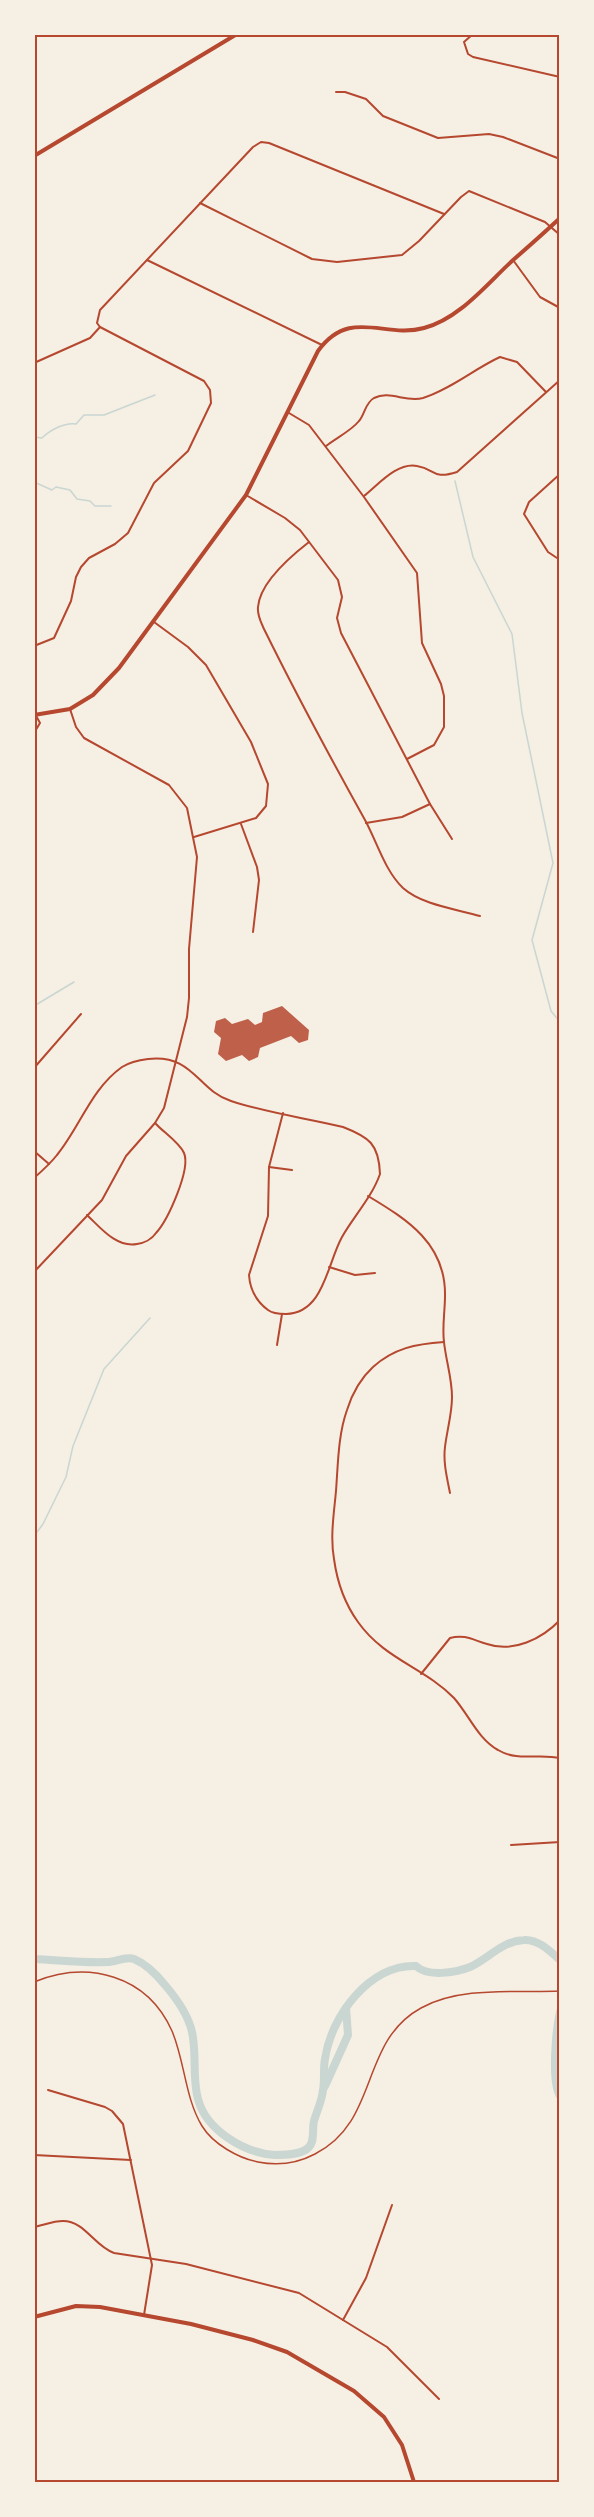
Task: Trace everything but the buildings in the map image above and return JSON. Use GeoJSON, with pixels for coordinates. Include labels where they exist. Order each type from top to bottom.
{"type":"FeatureCollection","features":[{"type":"Feature","properties":{"kind":"main road"},"geometry":{"type":"LineString","coordinates":[[34,156],[237,34]]}},
{"type":"Feature","properties":{"kind":"main road"},"geometry":{"type":"LineString","coordinates":[[35,714],[70,709],[93,695],[108,682],[246,495],[322,345],[337,332],[346,328],[373,327],[403,330],[424,328],[442,321],[465,304],[560,218]]}},
{"type":"Feature","properties":{"kind":"main road"},"geometry":{"type":"LineString","coordinates":[[34,2317],[76,2306],[191,2324],[271,2345],[354,2391],[377,2410],[391,2426],[402,2445],[414,2482]]}},
{"type":"Feature","properties":{"kind":"street"},"geometry":{"type":"LineString","coordinates":[[473,34],[464,42],[464,48],[473,57],[560,77]]}},
{"type":"Feature","properties":{"kind":"street"},"geometry":{"type":"LineString","coordinates":[[336,92],[345,92],[366,99],[383,116],[438,138],[489,134],[504,136],[560,159]]}},
{"type":"Feature","properties":{"kind":"street"},"geometry":{"type":"LineString","coordinates":[[34,646],[54,638],[72,601],[76,577],[81,567],[89,558],[115,544],[128,533],[150,489],[188,451],[211,403],[210,390],[204,381],[100,327],[98,323],[100,310],[253,147],[265,142],[444,214]]}},
{"type":"Feature","properties":{"kind":"street"},"geometry":{"type":"LineString","coordinates":[[200,203],[302,255],[324,262],[402,255],[409,251],[461,197],[470,192],[527,214],[551,226],[560,234]]}},
{"type":"Feature","properties":{"kind":"street"},"geometry":{"type":"LineString","coordinates":[[147,260],[322,345]]}},
{"type":"Feature","properties":{"kind":"street"},"geometry":{"type":"LineString","coordinates":[[513,260],[540,297],[560,308]]}},
{"type":"Feature","properties":{"kind":"street"},"geometry":{"type":"LineString","coordinates":[[34,363],[90,338],[100,327]]}},
{"type":"Feature","properties":{"kind":"street"},"geometry":{"type":"LineString","coordinates":[[325,446],[354,426],[367,404],[376,397],[390,395],[413,400],[421,399],[437,393],[500,357],[517,362],[546,392]]}},
{"type":"Feature","properties":{"kind":"street"},"geometry":{"type":"LineString","coordinates":[[364,496],[398,469],[407,466],[416,465],[441,476],[457,472],[560,380]]}},
{"type":"Feature","properties":{"kind":"street"},"geometry":{"type":"LineString","coordinates":[[289,413],[309,425],[364,496],[417,573],[422,643],[441,684],[444,696],[444,727],[434,745],[407,759]]}},
{"type":"Feature","properties":{"kind":"street"},"geometry":{"type":"LineString","coordinates":[[560,474],[529,502],[524,514],[548,552],[560,560]]}},
{"type":"Feature","properties":{"kind":"street"},"geometry":{"type":"LineString","coordinates":[[246,495],[293,524],[338,580],[342,597],[337,618],[341,633],[430,804],[452,839]]}},
{"type":"Feature","properties":{"kind":"street"},"geometry":{"type":"LineString","coordinates":[[309,542],[286,561],[261,594],[258,615],[315,732],[384,860],[402,887],[421,898],[480,916]]}},
{"type":"Feature","properties":{"kind":"street"},"geometry":{"type":"LineString","coordinates":[[154,622],[188,647],[206,665],[250,742],[268,784],[266,806],[256,818],[194,837]]}},
{"type":"Feature","properties":{"kind":"street"},"geometry":{"type":"LineString","coordinates":[[35,1271],[110,1188],[126,1156],[154,1124],[164,1108],[189,998],[189,949],[197,857],[187,808],[169,785],[84,738],[76,727],[70,709]]}},
{"type":"Feature","properties":{"kind":"street"},"geometry":{"type":"LineString","coordinates":[[34,733],[40,723],[35,714]]}},
{"type":"Feature","properties":{"kind":"street"},"geometry":{"type":"LineString","coordinates":[[366,823],[402,818],[430,804]]}},
{"type":"Feature","properties":{"kind":"street"},"geometry":{"type":"LineString","coordinates":[[241,824],[257,867],[259,880],[254,932]]}},
{"type":"Feature","properties":{"kind":"street"},"geometry":{"type":"LineString","coordinates":[[34,1068],[81,1014]]}},
{"type":"Feature","properties":{"kind":"street"},"geometry":{"type":"LineString","coordinates":[[34,1178],[58,1155],[92,1100],[123,1066],[152,1058],[176,1061],[186,1066],[225,1099],[343,1126],[365,1136],[372,1143],[379,1157],[380,1174],[342,1237],[317,1297],[303,1311],[273,1313],[257,1300],[249,1275],[268,1216],[269,1167],[283,1113]]}},
{"type":"Feature","properties":{"kind":"street"},"geometry":{"type":"LineString","coordinates":[[87,1215],[108,1235],[120,1242],[135,1245],[147,1241],[157,1233],[183,1178],[186,1166],[184,1152],[154,1124]]}},
{"type":"Feature","properties":{"kind":"street"},"geometry":{"type":"LineString","coordinates":[[34,1151],[49,1164]]}},
{"type":"Feature","properties":{"kind":"street"},"geometry":{"type":"LineString","coordinates":[[269,1167],[292,1170]]}},
{"type":"Feature","properties":{"kind":"street"},"geometry":{"type":"LineString","coordinates":[[368,1196],[411,1223],[434,1248],[443,1275],[444,1342],[452,1397],[444,1449],[444,1464],[450,1493]]}},
{"type":"Feature","properties":{"kind":"street"},"geometry":{"type":"LineString","coordinates":[[329,1267],[355,1275],[375,1273]]}},
{"type":"Feature","properties":{"kind":"street"},"geometry":{"type":"LineString","coordinates":[[277,1346],[282,1314]]}},
{"type":"Feature","properties":{"kind":"street"},"geometry":{"type":"LineString","coordinates":[[444,1342],[404,1347],[371,1368],[361,1381],[346,1413],[333,1512],[333,1557],[338,1580],[348,1604],[372,1640],[395,1659],[452,1696],[485,1742],[497,1750],[519,1758],[549,1756],[560,1758]]}},
{"type":"Feature","properties":{"kind":"street"},"geometry":{"type":"LineString","coordinates":[[421,1674],[450,1638],[466,1636],[489,1645],[514,1645],[528,1642],[548,1632],[560,1620]]}},
{"type":"Feature","properties":{"kind":"street"},"geometry":{"type":"LineString","coordinates":[[511,1845],[560,1842]]}},
{"type":"Feature","properties":{"kind":"street"},"geometry":{"type":"LineString","coordinates":[[48,2090],[112,2111],[123,2124],[152,2265],[144,2315]]}},
{"type":"Feature","properties":{"kind":"street"},"geometry":{"type":"LineString","coordinates":[[34,2155],[131,2160]]}},
{"type":"Feature","properties":{"kind":"street"},"geometry":{"type":"LineString","coordinates":[[343,2320],[366,2278],[392,2205]]}},
{"type":"Feature","properties":{"kind":"street"},"geometry":{"type":"LineString","coordinates":[[34,2227],[60,2221],[73,2223],[80,2226],[103,2249],[291,2290],[387,2347],[439,2399]]}},
{"type":"Feature","properties":{"kind":"path"},"geometry":{"type":"LineString","coordinates":[[34,1982],[64,1972],[94,1972],[111,1976],[140,1991],[153,2003],[172,2031],[194,2111],[204,2129],[224,2147],[240,2157],[259,2162],[277,2163],[295,2162],[310,2157],[324,2149],[347,2129],[364,2098],[378,2054],[385,2041],[404,2020],[420,2008],[438,2000],[456,1996],[559,1991]]}},
{"type":"Feature","properties":{"kind":"waterway"},"geometry":{"type":"LineString","coordinates":[[34,437],[42,438],[58,427],[76,424],[84,415],[104,415],[155,395]]}},
{"type":"Feature","properties":{"kind":"waterway"},"geometry":{"type":"LineString","coordinates":[[455,481],[473,557],[512,634],[522,713],[553,863],[532,940],[551,1011],[560,1022]]}},
{"type":"Feature","properties":{"kind":"waterway"},"geometry":{"type":"LineString","coordinates":[[34,482],[52,490],[56,487],[70,490],[77,499],[90,501],[95,506],[111,506]]}},
{"type":"Feature","properties":{"kind":"waterway"},"geometry":{"type":"LineString","coordinates":[[34,1006],[74,982]]}},
{"type":"Feature","properties":{"kind":"waterway"},"geometry":{"type":"LineString","coordinates":[[34,1536],[43,1524],[66,1477],[73,1446],[104,1369],[150,1318]]}},
{"type":"Feature","properties":{"kind":"waterway"},"geometry":{"type":"LineString","coordinates":[[34,1959],[110,1962],[131,1958],[147,1967],[174,1996],[188,2019],[193,2040],[196,2091],[202,2110],[209,2121],[239,2145],[275,2155],[298,2153],[306,2150],[311,2144],[324,2082],[324,2063],[335,2026],[355,1996],[369,1983],[399,1968],[416,1966],[434,1973],[464,1969],[477,1964],[509,1944],[524,1940],[539,1944],[560,1960]]}},
{"type":"Feature","properties":{"kind":"waterway"},"geometry":{"type":"LineString","coordinates":[[325,2086],[348,2035],[346,2008]]}},
{"type":"Feature","properties":{"kind":"waterway"},"geometry":{"type":"LineString","coordinates":[[560,2012],[555,2068],[560,2096]]}}]}
